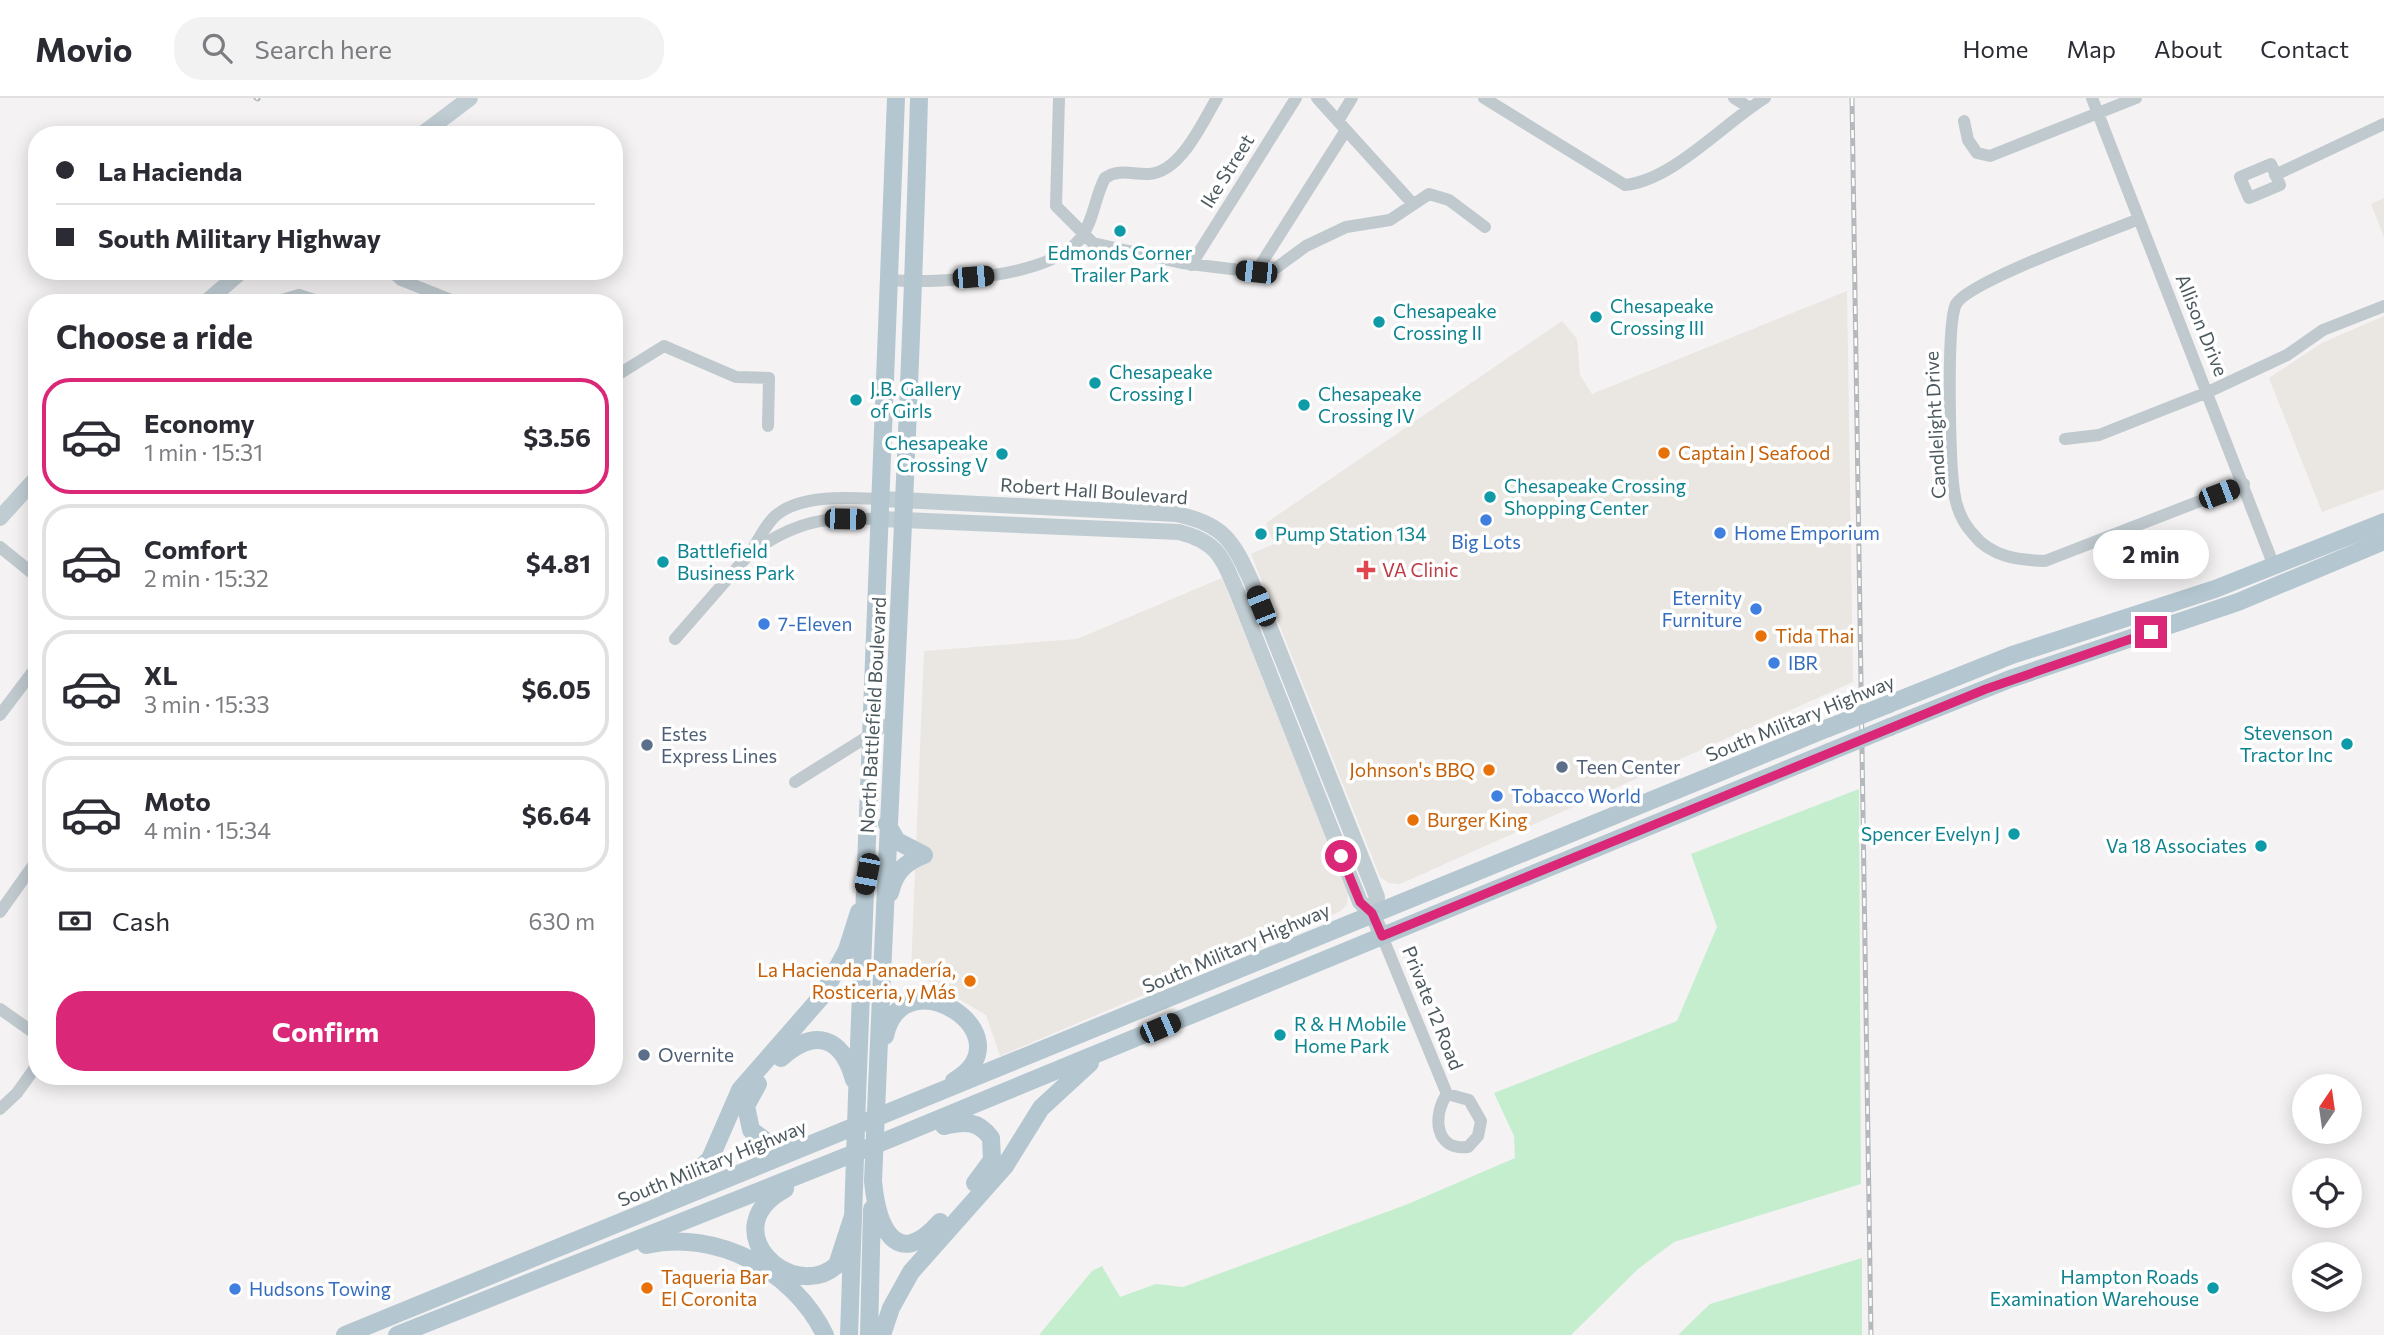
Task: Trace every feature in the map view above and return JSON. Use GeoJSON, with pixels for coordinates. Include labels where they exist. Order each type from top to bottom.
{"type":"FeatureCollection","features":[{"type":"Feature","properties":{"kind":"main road","name":"North Battlefield Boulevard"},"geometry":{"type":"LineString","coordinates":[[849,1335],[874,733],[896,98]]}},
{"type":"Feature","properties":{"kind":"main road","name":"North Battlefield Boulevard"},"geometry":{"type":"LineString","coordinates":[[869,1335],[887,824],[906,501],[919,98]]}},
{"type":"Feature","properties":{"kind":"main road","name":"South Military Highway"},"geometry":{"type":"LineString","coordinates":[[345,1335],[891,1114],[1372,913],[1610,819],[1828,728],[2012,655],[2274,566],[2384,522]]}},
{"type":"Feature","properties":{"kind":"main road"},"geometry":{"type":"LineString","coordinates":[[397,1335],[839,1160],[1890,727],[2010,680],[2238,601],[2384,541]]}},
{"type":"Feature","properties":{"kind":"main road"},"geometry":{"type":"LineString","coordinates":[[884,913],[897,873],[907,862],[924,855],[897,841],[887,824]]}},
{"type":"Feature","properties":{"kind":"main road"},"geometry":{"type":"LineString","coordinates":[[654,1209],[697,1174],[710,1159],[740,1090],[822,996],[847,950],[867,874]]}},
{"type":"Feature","properties":{"kind":"main road"},"geometry":{"type":"LineString","coordinates":[[877,1088],[887,1027],[899,1007],[921,1000],[933,1002],[957,1012],[975,1031],[977,1055],[968,1072],[930,1096],[891,1114]]}},
{"type":"Feature","properties":{"kind":"main road"},"geometry":{"type":"LineString","coordinates":[[841,1134],[802,1145],[771,1145],[751,1130],[746,1119],[750,1094],[798,1044],[819,1040],[830,1043],[846,1057],[857,1096]]}},
{"type":"Feature","properties":{"kind":"main road"},"geometry":{"type":"LineString","coordinates":[[882,1335],[891,1308],[911,1272],[1005,1166],[1041,1108],[1063,1084],[1116,1046]]}},
{"type":"Feature","properties":{"kind":"main road"},"geometry":{"type":"LineString","coordinates":[[873,1181],[880,1224],[894,1239],[913,1243],[930,1234],[988,1170],[992,1160],[991,1138],[976,1124],[965,1121],[890,1139]]}},
{"type":"Feature","properties":{"kind":"main road"},"geometry":{"type":"LineString","coordinates":[[839,1160],[775,1194],[758,1212],[754,1233],[762,1253],[777,1265],[805,1278],[817,1277],[837,1265],[853,1216]]}},
{"type":"Feature","properties":{"kind":"main road"},"geometry":{"type":"LineString","coordinates":[[582,1263],[660,1242],[686,1241],[729,1249],[762,1267],[787,1286],[809,1309],[825,1335]]}},
{"type":"Feature","properties":{"kind":"street"},"geometry":{"type":"LineString","coordinates":[[433,126],[470,98]]}},
{"type":"Feature","properties":{"kind":"street"},"geometry":{"type":"LineString","coordinates":[[1059,98],[1055,201],[1058,210],[1093,243],[1191,265],[1256,272],[1276,268],[1306,246],[1346,227],[1390,220],[1429,194],[1443,196],[1485,228]]}},
{"type":"Feature","properties":{"kind":"street"},"geometry":{"type":"LineString","coordinates":[[890,280],[914,282],[1023,270],[1074,245],[1083,235],[1105,178],[1116,172],[1152,174],[1171,166],[1217,98]]}},
{"type":"Feature","properties":{"kind":"street","name":"Ike Street"},"geometry":{"type":"LineString","coordinates":[[1191,265],[1296,98]]}},
{"type":"Feature","properties":{"kind":"street"},"geometry":{"type":"LineString","coordinates":[[1317,98],[1413,204]]}},
{"type":"Feature","properties":{"kind":"street"},"geometry":{"type":"LineString","coordinates":[[1256,272],[1342,125],[1352,98]]}},
{"type":"Feature","properties":{"kind":"street"},"geometry":{"type":"LineString","coordinates":[[1484,98],[1625,185],[1642,183],[1670,168],[1765,98]]}},
{"type":"Feature","properties":{"kind":"street"},"geometry":{"type":"LineString","coordinates":[[1734,98],[1750,108]]}},
{"type":"Feature","properties":{"kind":"street","name":"Allison Drive"},"geometry":{"type":"LineString","coordinates":[[2092,98],[2274,566]]}},
{"type":"Feature","properties":{"kind":"street"},"geometry":{"type":"LineString","coordinates":[[1964,121],[1968,140],[1977,153],[1990,156],[2136,98]]}},
{"type":"Feature","properties":{"kind":"street"},"geometry":{"type":"LineString","coordinates":[[2275,176],[2384,124]]}},
{"type":"Feature","properties":{"kind":"street","name":"Candlelight Drive"},"geometry":{"type":"LineString","coordinates":[[2139,219],[1980,285],[1956,304],[1950,344],[1954,490],[1961,517],[1974,537],[1993,551],[2015,559],[2045,561],[2244,484]]}},
{"type":"Feature","properties":{"kind":"street"},"geometry":{"type":"LineString","coordinates":[[215,294],[232,280]]}},
{"type":"Feature","properties":{"kind":"street"},"geometry":{"type":"LineString","coordinates":[[401,280],[436,294]]}},
{"type":"Feature","properties":{"kind":"street"},"geometry":{"type":"LineString","coordinates":[[2065,439],[2099,435],[2208,392],[2287,355],[2323,330],[2384,306]]}},
{"type":"Feature","properties":{"kind":"street"},"geometry":{"type":"LineString","coordinates":[[623,371],[664,346],[736,377],[769,378],[768,426]]}},
{"type":"Feature","properties":{"kind":"street"},"geometry":{"type":"LineString","coordinates":[[0,518],[28,487]]}},
{"type":"Feature","properties":{"kind":"street"},"geometry":{"type":"LineString","coordinates":[[675,639],[750,553],[777,514],[808,501],[882,499]]}},
{"type":"Feature","properties":{"kind":"street","name":"Robert Hall Boulevard"},"geometry":{"type":"LineString","coordinates":[[882,499],[1176,514],[1202,519],[1216,526],[1239,554],[1252,583],[1377,897],[1372,913]]}},
{"type":"Feature","properties":{"kind":"street"},"geometry":{"type":"LineString","coordinates":[[750,553],[781,532],[809,522],[826,519],[881,519]]}},
{"type":"Feature","properties":{"kind":"street","name":"Robert Hall Boulevard"},"geometry":{"type":"LineString","coordinates":[[881,519],[1180,532],[1200,537],[1213,545],[1223,559],[1360,902],[1372,913],[1382,936]]}},
{"type":"Feature","properties":{"kind":"street"},"geometry":{"type":"LineString","coordinates":[[1154,531],[1175,523],[1216,526]]}},
{"type":"Feature","properties":{"kind":"street"},"geometry":{"type":"LineString","coordinates":[[0,547],[28,570]]}},
{"type":"Feature","properties":{"kind":"street"},"geometry":{"type":"LineString","coordinates":[[0,715],[28,678]]}},
{"type":"Feature","properties":{"kind":"street"},"geometry":{"type":"LineString","coordinates":[[795,782],[894,720]]}},
{"type":"Feature","properties":{"kind":"street"},"geometry":{"type":"LineString","coordinates":[[0,912],[28,872]]}},
{"type":"Feature","properties":{"kind":"street","name":"Private 12 Road"},"geometry":{"type":"LineString","coordinates":[[1382,936],[1447,1094]]}},
{"type":"Feature","properties":{"kind":"street"},"geometry":{"type":"LineString","coordinates":[[0,1009],[28,1029]]}},
{"type":"Feature","properties":{"kind":"street"},"geometry":{"type":"LineString","coordinates":[[0,1108],[17,1093],[28,1078]]}},
{"type":"Feature","properties":{"kind":"street","name":"Private 12 Road"},"geometry":{"type":"LineString","coordinates":[[1447,1094],[1469,1100],[1481,1121],[1478,1136],[1468,1147],[1448,1145],[1442,1137],[1436,1121],[1437,1111],[1447,1094]]}},
{"type":"Feature","properties":{"kind":"shaded area"},"geometry":{"type":"Polygon","coordinates":[[[2384,198],[2384,237],[2371,204],[2384,198]]]}},
{"type":"Feature","properties":{"kind":"shaded area"},"geometry":{"type":"Polygon","coordinates":[[[1847,291],[1853,682],[1400,884],[1389,883],[1380,877],[1251,554],[1274,544],[1266,523],[1562,321],[1577,339],[1580,375],[1592,394],[1847,291]]]}},
{"type":"Feature","properties":{"kind":"shaded area"},"geometry":{"type":"Polygon","coordinates":[[[2384,316],[2384,489],[2322,512],[2269,378],[2322,343],[2384,316]]]}},
{"type":"Feature","properties":{"kind":"shaded area"},"geometry":{"type":"Polygon","coordinates":[[[1222,578],[1348,891],[1347,904],[1341,911],[1000,1056],[986,1015],[911,971],[924,651],[1077,639],[1222,578]]]}},
{"type":"Feature","properties":{"kind":"green space"},"geometry":{"type":"Polygon","coordinates":[[[1859,789],[1861,1184],[1674,1242],[1638,1269],[1571,1335],[1039,1335],[1092,1271],[1102,1266],[1120,1297],[1156,1284],[1183,1287],[1408,1204],[1515,1158],[1514,1136],[1494,1093],[1677,1021],[1717,927],[1691,854],[1859,789]]]}},
{"type":"Feature","properties":{"kind":"green space"},"geometry":{"type":"Polygon","coordinates":[[[1862,1258],[1862,1335],[1678,1335],[1710,1304],[1862,1258]]]}},
{"type":"Feature","properties":{"kind":"railway"},"geometry":{"type":"LineString","coordinates":[[1852,98],[1871,1335]]}},
{"type":"Feature","properties":{"kind":"place","name":"Edmonds Corner Trailer Park"},"geometry":{"type":"Point","coordinates":[1120,231]}},
{"type":"Feature","properties":{"kind":"place","name":"Chesapeake Crossing III"},"geometry":{"type":"Point","coordinates":[1596,317]}},
{"type":"Feature","properties":{"kind":"place","name":"Chesapeake Crossing II"},"geometry":{"type":"Point","coordinates":[1379,322]}},
{"type":"Feature","properties":{"kind":"place","name":"Chesapeake Crossing I"},"geometry":{"type":"Point","coordinates":[1095,383]}},
{"type":"Feature","properties":{"kind":"place","name":"J.B. Gallery of Girls"},"geometry":{"type":"Point","coordinates":[856,400]}},
{"type":"Feature","properties":{"kind":"place","name":"Chesapeake Crossing IV"},"geometry":{"type":"Point","coordinates":[1304,405]}},
{"type":"Feature","properties":{"kind":"place","name":"Captain J Seafood"},"geometry":{"type":"Point","coordinates":[1664,453]}},
{"type":"Feature","properties":{"kind":"place","name":"Chesapeake Crossing V"},"geometry":{"type":"Point","coordinates":[1002,454]}},
{"type":"Feature","properties":{"kind":"place","name":"Chesapeake Crossing Shopping Center"},"geometry":{"type":"Point","coordinates":[1490,497]}},
{"type":"Feature","properties":{"kind":"place","name":"Big Lots"},"geometry":{"type":"Point","coordinates":[1486,520]}},
{"type":"Feature","properties":{"kind":"place","name":"Home Emporium"},"geometry":{"type":"Point","coordinates":[1720,533]}},
{"type":"Feature","properties":{"kind":"place","name":"Pump Station 134"},"geometry":{"type":"Point","coordinates":[1261,534]}},
{"type":"Feature","properties":{"kind":"place","name":"Battlefield Business Park"},"geometry":{"type":"Point","coordinates":[663,562]}},
{"type":"Feature","properties":{"kind":"place","name":"VA Clinic"},"geometry":{"type":"Point","coordinates":[1366,570]}},
{"type":"Feature","properties":{"kind":"place","name":"Eternity Furniture"},"geometry":{"type":"Point","coordinates":[1756,609]}},
{"type":"Feature","properties":{"kind":"place","name":"7-Eleven"},"geometry":{"type":"Point","coordinates":[764,624]}},
{"type":"Feature","properties":{"kind":"place","name":"Tida Thai"},"geometry":{"type":"Point","coordinates":[1761,636]}},
{"type":"Feature","properties":{"kind":"place","name":"IBR"},"geometry":{"type":"Point","coordinates":[1774,663]}},
{"type":"Feature","properties":{"kind":"place","name":"Stevenson Tractor Inc"},"geometry":{"type":"Point","coordinates":[2347,744]}},
{"type":"Feature","properties":{"kind":"place","name":"Estes Express Lines"},"geometry":{"type":"Point","coordinates":[647,745]}},
{"type":"Feature","properties":{"kind":"place","name":"Teen Center"},"geometry":{"type":"Point","coordinates":[1562,767]}},
{"type":"Feature","properties":{"kind":"place","name":"Johnson's BBQ"},"geometry":{"type":"Point","coordinates":[1489,770]}},
{"type":"Feature","properties":{"kind":"place","name":"Tobacco World"},"geometry":{"type":"Point","coordinates":[1497,796]}},
{"type":"Feature","properties":{"kind":"place","name":"Burger King"},"geometry":{"type":"Point","coordinates":[1413,820]}},
{"type":"Feature","properties":{"kind":"place","name":"Spencer Evelyn J"},"geometry":{"type":"Point","coordinates":[2014,834]}},
{"type":"Feature","properties":{"kind":"place","name":"Va 18 Associates"},"geometry":{"type":"Point","coordinates":[2261,846]}},
{"type":"Feature","properties":{"kind":"place","name":"La Hacienda Panadería, Rosticeria, y Más"},"geometry":{"type":"Point","coordinates":[970,981]}},
{"type":"Feature","properties":{"kind":"place","name":"R & H Mobile Home Park"},"geometry":{"type":"Point","coordinates":[1280,1035]}},
{"type":"Feature","properties":{"kind":"place","name":"Overnite"},"geometry":{"type":"Point","coordinates":[644,1055]}},
{"type":"Feature","properties":{"kind":"place","name":"Taqueria Bar El Coronita"},"geometry":{"type":"Point","coordinates":[647,1288]}},
{"type":"Feature","properties":{"kind":"place","name":"Hampton Roads Examination Warehouse"},"geometry":{"type":"Point","coordinates":[2213,1288]}},
{"type":"Feature","properties":{"kind":"place","name":"Hudsons Towing"},"geometry":{"type":"Point","coordinates":[235,1289]}},
{"type":"Feature","properties":{"kind":"route"},"geometry":{"type":"LineString","coordinates":[[1341,856],[1360,902],[1372,913],[1382,936],[1986,689],[2151,632]]}}]}
